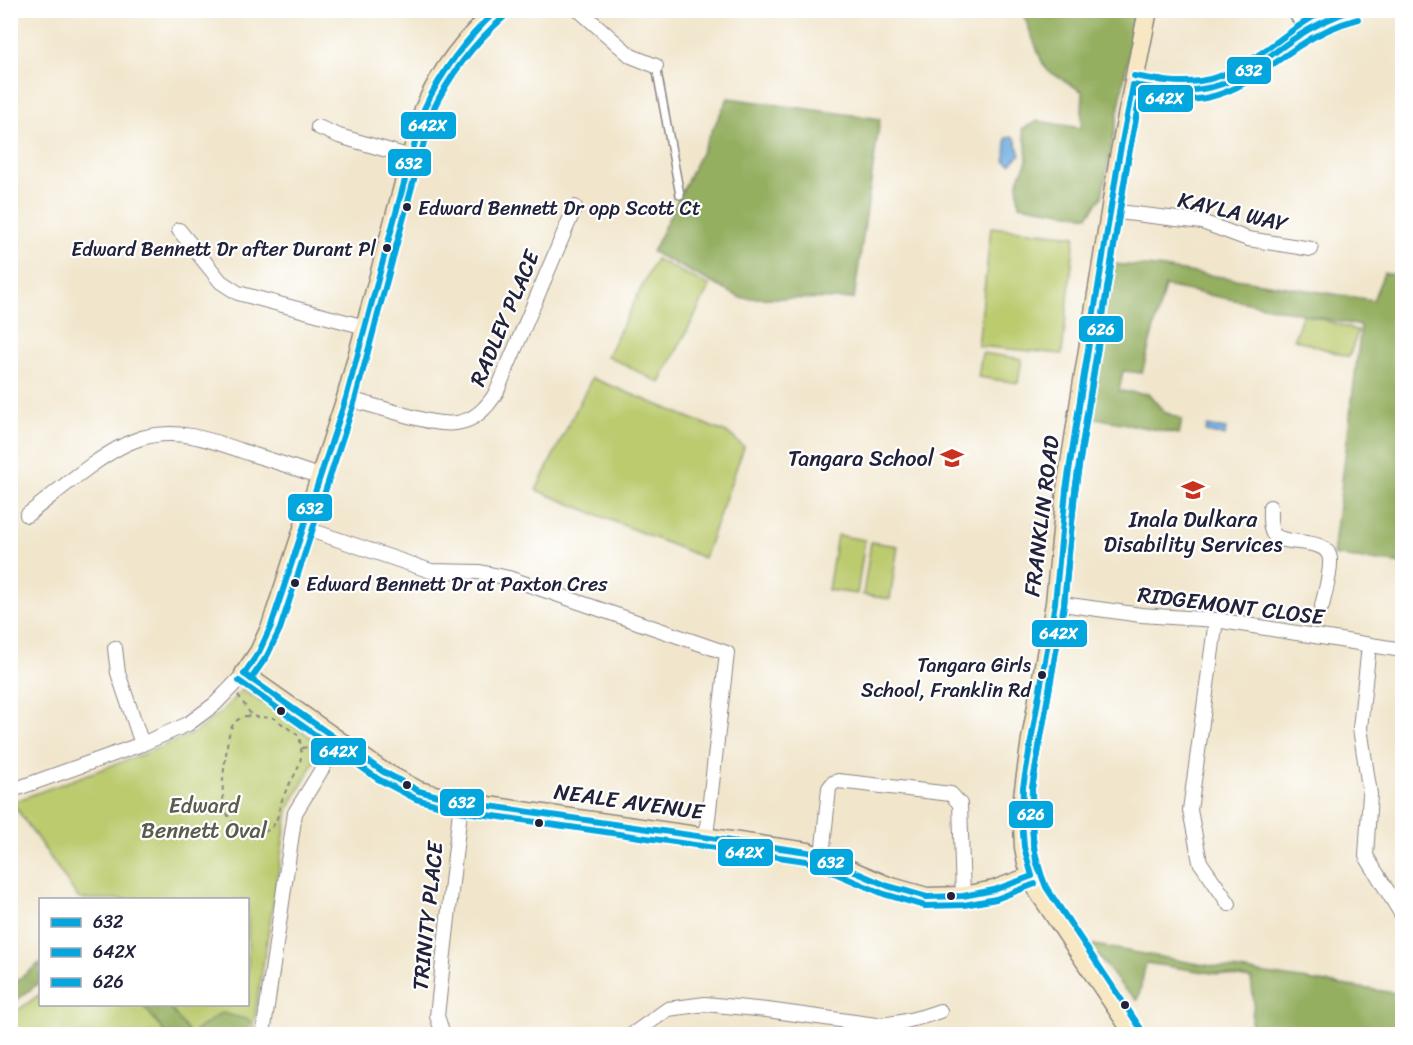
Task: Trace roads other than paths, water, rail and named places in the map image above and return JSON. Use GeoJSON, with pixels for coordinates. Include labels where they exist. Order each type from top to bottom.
{"type":"FeatureCollection","features":[{"type":"Feature","properties":{"kind":"street"},"geometry":{"type":"LineString","coordinates":[[10,791],[142,744],[188,724],[239,681],[259,652],[271,626],[346,398],[424,109],[438,79],[457,51],[498,10]]}},
{"type":"Feature","properties":{"kind":"street"},"geometry":{"type":"LineString","coordinates":[[579,10],[631,56],[656,66]]}},
{"type":"Feature","properties":{"kind":"street","name":"FRANKLIN ROAD"},"geometry":{"type":"LineString","coordinates":[[1134,1035],[1045,903],[1032,876],[1024,847],[1022,821],[1023,787],[1055,603],[1066,490],[1110,211],[1148,10]]}},
{"type":"Feature","properties":{"kind":"street"},"geometry":{"type":"LineString","coordinates":[[1133,85],[1185,91],[1222,84],[1251,69],[1321,22],[1355,10]]}},
{"type":"Feature","properties":{"kind":"street"},"geometry":{"type":"LineString","coordinates":[[318,127],[339,136],[411,157]]}},
{"type":"Feature","properties":{"kind":"street","name":"RADLEY PLACE"},"geometry":{"type":"LineString","coordinates":[[346,398],[441,424],[460,422],[485,409],[497,391],[575,207]]}},
{"type":"Feature","properties":{"kind":"street","name":"KAYLA WAY"},"geometry":{"type":"LineString","coordinates":[[1110,211],[1202,222],[1248,239],[1311,249]]}},
{"type":"Feature","properties":{"kind":"street"},"geometry":{"type":"LineString","coordinates":[[179,230],[221,282],[238,293],[365,327]]}},
{"type":"Feature","properties":{"kind":"street"},"geometry":{"type":"LineString","coordinates":[[27,515],[117,449],[151,435],[197,436],[321,477]]}},
{"type":"Feature","properties":{"kind":"street"},"geometry":{"type":"LineString","coordinates":[[1270,507],[1274,535],[1328,551],[1330,559],[1322,606]]}},
{"type":"Feature","properties":{"kind":"street"},"geometry":{"type":"LineString","coordinates":[[304,528],[431,571],[480,572],[508,578],[727,653],[706,836]]}},
{"type":"Feature","properties":{"kind":"street","name":"RIDGEMONT CLOSE"},"geometry":{"type":"LineString","coordinates":[[1055,603],[1141,615],[1216,620],[1402,650]]}},
{"type":"Feature","properties":{"kind":"street"},"geometry":{"type":"LineString","coordinates":[[1216,620],[1190,810],[1200,862],[1229,904]]}},
{"type":"Feature","properties":{"kind":"street"},"geometry":{"type":"LineString","coordinates":[[1369,645],[1360,728],[1370,794],[1366,856],[1402,915]]}},
{"type":"Feature","properties":{"kind":"street"},"geometry":{"type":"LineString","coordinates":[[115,648],[118,673],[142,744]]}},
{"type":"Feature","properties":{"kind":"street","name":"NEALE AVENUE"},"geometry":{"type":"LineString","coordinates":[[239,681],[339,741],[401,783],[419,791],[461,802],[808,852],[905,892],[927,897],[963,896],[994,890],[1032,876]]}},
{"type":"Feature","properties":{"kind":"street"},"geometry":{"type":"LineString","coordinates":[[263,1035],[295,813],[339,741]]}},
{"type":"Feature","properties":{"kind":"street"},"geometry":{"type":"LineString","coordinates":[[822,856],[829,788],[832,783],[838,781],[951,794],[960,804],[963,896]]}},
{"type":"Feature","properties":{"kind":"street","name":"TRINITY PLACE"},"geometry":{"type":"LineString","coordinates":[[443,1035],[436,1016],[461,802]]}},
{"type":"Feature","properties":{"kind":"street"},"geometry":{"type":"LineString","coordinates":[[633,1035],[668,1009],[705,1004],[876,1025],[915,1020],[940,1011]]}},
{"type":"Feature","properties":{"kind":"lane"},"geometry":{"type":"LineString","coordinates":[[1290,10],[1304,32]]}},
{"type":"Feature","properties":{"kind":"lane"},"geometry":{"type":"LineString","coordinates":[[656,66],[680,195]]}},
{"type":"Feature","properties":{"kind":"water"},"geometry":{"type":"Polygon","coordinates":[[[1011,136],[1015,138],[1020,155],[1010,164],[1005,161],[1006,138],[1011,136]]]}},
{"type":"Feature","properties":{"kind":"water"},"geometry":{"type":"Polygon","coordinates":[[[1207,426],[1226,429],[1225,436],[1206,432],[1207,426]]]}},
{"type":"Feature","properties":{"kind":"place","name":"Edward Bennett Dr opp Scott Ct"},"geometry":{"type":"Point","coordinates":[407,207]}},
{"type":"Feature","properties":{"kind":"place","name":"Edward Bennett Dr after Durant Pl"},"geometry":{"type":"Point","coordinates":[387,248]}},
{"type":"Feature","properties":{"kind":"place","name":"Tangara School"},"geometry":{"type":"Point","coordinates":[952,458]}},
{"type":"Feature","properties":{"kind":"place","name":"Inala Dulkara Disability Services"},"geometry":{"type":"Point","coordinates":[1193,490]}},
{"type":"Feature","properties":{"kind":"place","name":"Edward Bennett Dr at Paxton Cres"},"geometry":{"type":"Point","coordinates":[295,583]}},
{"type":"Feature","properties":{"kind":"place","name":"Tangara Girls School, Franklin Rd"},"geometry":{"type":"Point","coordinates":[1042,675]}},
{"type":"Feature","properties":{"kind":"park label","name":"Edward Bennett Oval"},"geometry":{"type":"Point","coordinates":[204,818]}}]}
